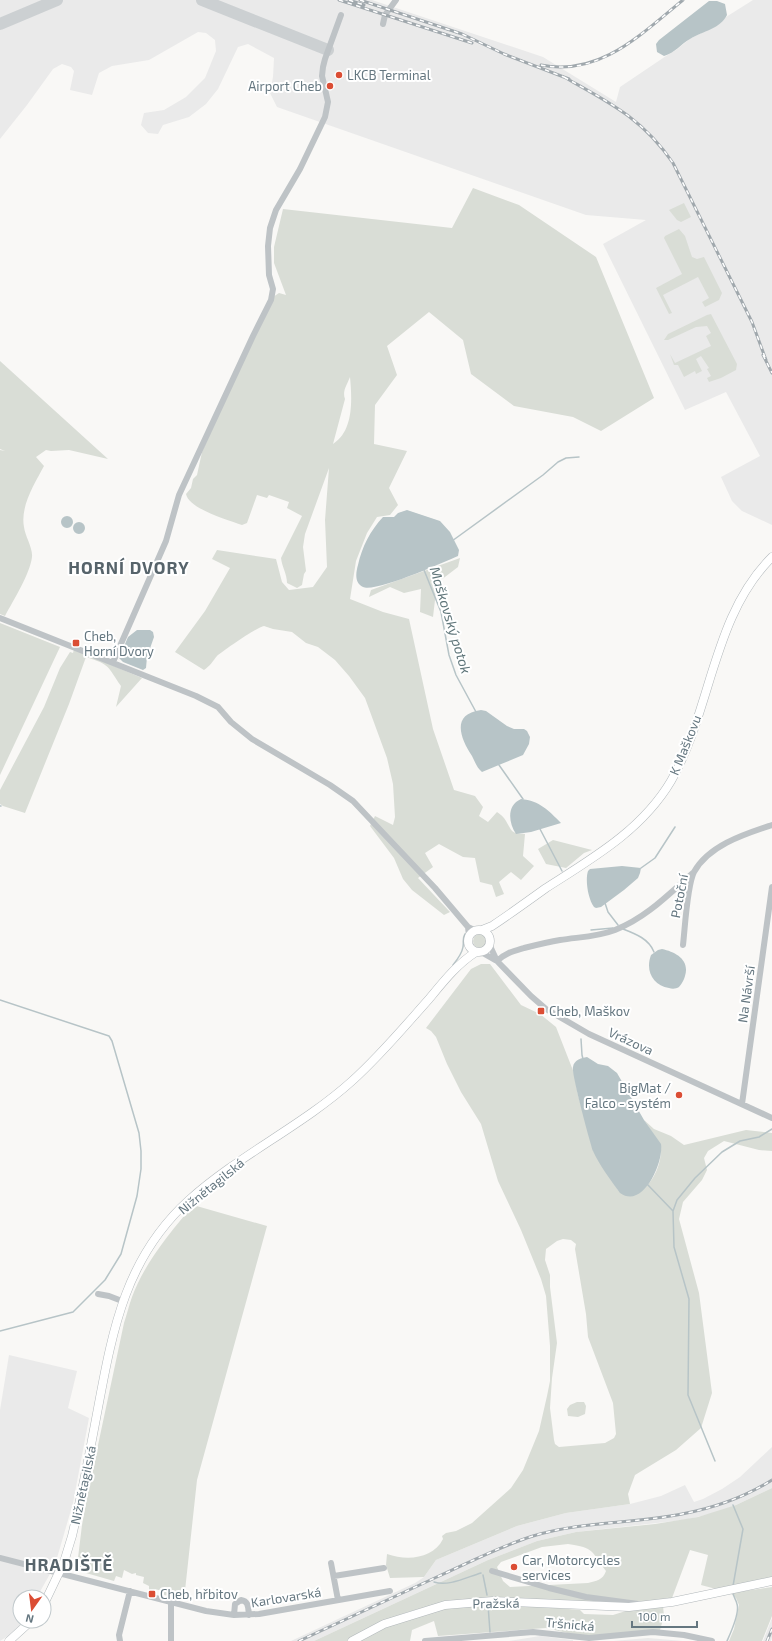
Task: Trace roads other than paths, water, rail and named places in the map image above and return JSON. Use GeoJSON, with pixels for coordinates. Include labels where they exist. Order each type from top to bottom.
{"type":"FeatureCollection","features":[{"type":"Feature","properties":{"kind":"main road","name":"K Maškovu"},"geometry":{"type":"LineString","coordinates":[[475,929],[492,926],[618,840],[640,821],[658,799],[670,781],[684,753],[723,638],[737,606],[752,580],[772,557]]}},
{"type":"Feature","properties":{"kind":"main road"},"geometry":{"type":"LineString","coordinates":[[469,940],[470,948],[479,952],[488,949],[490,942],[504,918]]}},
{"type":"Feature","properties":{"kind":"main road"},"geometry":{"type":"LineString","coordinates":[[456,968],[465,954],[469,940],[475,929],[487,933],[490,942]]}},
{"type":"Feature","properties":{"kind":"main road","name":"Nižnětagilská"},"geometry":{"type":"LineString","coordinates":[[51,1589],[68,1550],[113,1335],[122,1301],[144,1256],[166,1224],[188,1201],[209,1183],[323,1104],[352,1082],[386,1047],[456,968],[479,952]]}},
{"type":"Feature","properties":{"kind":"main road","name":"Pražská"},"geometry":{"type":"LineString","coordinates":[[352,1641],[384,1624],[445,1605],[493,1601],[607,1606],[647,1605],[772,1581]]}},
{"type":"Feature","properties":{"kind":"main road"},"geometry":{"type":"LineString","coordinates":[[9,1641],[22,1629]]}},
{"type":"Feature","properties":{"kind":"street"},"geometry":{"type":"LineString","coordinates":[[383,24],[385,15],[396,0]]}},
{"type":"Feature","properties":{"kind":"street"},"geometry":{"type":"LineString","coordinates":[[113,662],[166,541],[179,495],[252,336],[271,300],[273,289],[269,276],[268,246],[270,228],[276,210],[300,169],[328,110],[327,93],[322,76],[323,67],[341,15]]}},
{"type":"Feature","properties":{"kind":"street"},"geometry":{"type":"LineString","coordinates":[[0,618],[113,662],[196,696],[218,707],[231,722],[252,739],[330,785],[354,801],[475,929]]}},
{"type":"Feature","properties":{"kind":"street","name":"Potoční"},"geometry":{"type":"LineString","coordinates":[[683,945],[690,888],[694,872],[710,854],[720,847],[753,831],[772,824]]}},
{"type":"Feature","properties":{"kind":"street"},"geometry":{"type":"LineString","coordinates":[[479,952],[497,961],[502,956],[538,944],[596,935],[615,930],[648,912],[694,872]]}},
{"type":"Feature","properties":{"kind":"street","name":"Na Návrší"},"geometry":{"type":"LineString","coordinates":[[742,1104],[771,907],[772,888]]}},
{"type":"Feature","properties":{"kind":"street","name":"Vrázova"},"geometry":{"type":"LineString","coordinates":[[490,942],[497,961],[531,996],[546,1009],[563,1020],[589,1034],[772,1118]]}},
{"type":"Feature","properties":{"kind":"street"},"geometry":{"type":"LineString","coordinates":[[98,1294],[122,1301]]}},
{"type":"Feature","properties":{"kind":"street","name":"Karlovarská"},"geometry":{"type":"LineString","coordinates":[[0,1558],[216,1613],[234,1615],[259,1614],[390,1591]]}},
{"type":"Feature","properties":{"kind":"street"},"geometry":{"type":"LineString","coordinates":[[331,1563],[338,1600]]}},
{"type":"Feature","properties":{"kind":"street"},"geometry":{"type":"LineString","coordinates":[[334,1576],[384,1568]]}},
{"type":"Feature","properties":{"kind":"street","name":"Pražská"},"geometry":{"type":"LineString","coordinates":[[492,1571],[586,1597],[647,1605]]}},
{"type":"Feature","properties":{"kind":"street"},"geometry":{"type":"LineString","coordinates":[[120,1641],[119,1635],[130,1591]]}},
{"type":"Feature","properties":{"kind":"street"},"geometry":{"type":"LineString","coordinates":[[234,1615],[235,1604],[241,1600],[248,1604],[249,1615]]}},
{"type":"Feature","properties":{"kind":"street"},"geometry":{"type":"LineString","coordinates":[[171,1602],[171,1641]]}},
{"type":"Feature","properties":{"kind":"street","name":"Tršnická"},"geometry":{"type":"LineString","coordinates":[[425,1641],[533,1632],[589,1638],[653,1632],[684,1635],[712,1641]]}},
{"type":"Feature","properties":{"kind":"waterway","name":"Maškovský potok"},"geometry":{"type":"LineString","coordinates":[[452,541],[543,475],[558,462],[566,458],[579,457]]}},
{"type":"Feature","properties":{"kind":"waterway","name":"Maškovský potok"},"geometry":{"type":"LineString","coordinates":[[424,570],[441,612],[449,655],[456,675],[476,712]]}},
{"type":"Feature","properties":{"kind":"waterway","name":"Maškovský potok"},"geometry":{"type":"LineString","coordinates":[[499,765],[523,799]]}},
{"type":"Feature","properties":{"kind":"waterway"},"geometry":{"type":"LineString","coordinates":[[641,868],[655,858],[675,827]]}},
{"type":"Feature","properties":{"kind":"waterway","name":"Maškovský potok"},"geometry":{"type":"LineString","coordinates":[[540,829],[562,871]]}},
{"type":"Feature","properties":{"kind":"waterway"},"geometry":{"type":"LineString","coordinates":[[605,903],[608,912],[618,925]]}},
{"type":"Feature","properties":{"kind":"waterway"},"geometry":{"type":"LineString","coordinates":[[591,930],[613,928]]}},
{"type":"Feature","properties":{"kind":"waterway"},"geometry":{"type":"LineString","coordinates":[[623,929],[645,940],[652,947],[654,952]]}},
{"type":"Feature","properties":{"kind":"waterway"},"geometry":{"type":"LineString","coordinates":[[453,965],[462,952],[465,934]]}},
{"type":"Feature","properties":{"kind":"waterway"},"geometry":{"type":"LineString","coordinates":[[0,1000],[109,1036],[112,1041],[139,1133],[141,1151],[141,1169],[137,1196],[121,1254],[105,1280],[73,1312],[0,1331]]}},
{"type":"Feature","properties":{"kind":"waterway","name":"Maškovský potok"},"geometry":{"type":"LineString","coordinates":[[581,1039],[583,1059]]}},
{"type":"Feature","properties":{"kind":"waterway"},"geometry":{"type":"LineString","coordinates":[[673,1211],[677,1200],[695,1178],[722,1152],[740,1141],[759,1137],[772,1129]]}},
{"type":"Feature","properties":{"kind":"waterway","name":"Maškovský potok"},"geometry":{"type":"LineString","coordinates":[[647,1184],[673,1211],[674,1247],[689,1299],[688,1395],[715,1461]]}},
{"type":"Feature","properties":{"kind":"waterway","name":"Maškovský potok"},"geometry":{"type":"LineString","coordinates":[[733,1505],[743,1529],[733,1586]]}},
{"type":"Feature","properties":{"kind":"waterway"},"geometry":{"type":"LineString","coordinates":[[434,1582],[451,1582],[481,1573]]}},
{"type":"Feature","properties":{"kind":"waterway"},"geometry":{"type":"LineString","coordinates":[[483,1575],[487,1595]]}},
{"type":"Feature","properties":{"kind":"waterway","name":"Maškovský potok"},"geometry":{"type":"LineString","coordinates":[[727,1641],[735,1622],[738,1608],[733,1592]]}},
{"type":"Feature","properties":{"kind":"waterway"},"geometry":{"type":"LineString","coordinates":[[488,1605],[490,1632]]}},
{"type":"Feature","properties":{"kind":"railway"},"geometry":{"type":"LineString","coordinates":[[339,0],[472,43]]}},
{"type":"Feature","properties":{"kind":"railway"},"geometry":{"type":"LineString","coordinates":[[349,0],[364,5]]}},
{"type":"Feature","properties":{"kind":"railway"},"geometry":{"type":"LineString","coordinates":[[360,0],[462,34],[504,54],[569,79]]}},
{"type":"Feature","properties":{"kind":"railway"},"geometry":{"type":"LineString","coordinates":[[541,65],[562,67],[582,65],[601,59],[635,39],[683,0]]}},
{"type":"Feature","properties":{"kind":"railway"},"geometry":{"type":"LineString","coordinates":[[564,77],[611,104],[637,123],[661,147],[673,163],[752,322],[766,360]]}},
{"type":"Feature","properties":{"kind":"railway"},"geometry":{"type":"LineString","coordinates":[[763,355],[772,373]]}},
{"type":"Feature","properties":{"kind":"railway"},"geometry":{"type":"LineString","coordinates":[[299,1641],[509,1544],[551,1531],[589,1525],[645,1520],[694,1512],[740,1497],[772,1480]]}},
{"type":"Feature","properties":{"kind":"railway"},"geometry":{"type":"LineString","coordinates":[[767,1641],[772,1629]]}},
{"type":"Feature","properties":{"kind":"place","name":"LKCB Terminal"},"geometry":{"type":"Point","coordinates":[339,75]}},
{"type":"Feature","properties":{"kind":"place","name":"Airport Cheb"},"geometry":{"type":"Point","coordinates":[330,86]}},
{"type":"Feature","properties":{"kind":"place","name":"Cheb, Horní Dvory"},"geometry":{"type":"Point","coordinates":[76,643]}},
{"type":"Feature","properties":{"kind":"place","name":"Cheb, Maškov"},"geometry":{"type":"Point","coordinates":[541,1011]}},
{"type":"Feature","properties":{"kind":"place","name":"BigMat / Falco - systém"},"geometry":{"type":"Point","coordinates":[679,1095]}},
{"type":"Feature","properties":{"kind":"place","name":"Car, Motorcycles services"},"geometry":{"type":"Point","coordinates":[514,1567]}},
{"type":"Feature","properties":{"kind":"place","name":"Cheb, hřbitov"},"geometry":{"type":"Point","coordinates":[152,1594]}},
{"type":"Feature","properties":{"kind":"district","name":"HORNÍ DVORY"},"geometry":{"type":"Point","coordinates":[129,567]}},
{"type":"Feature","properties":{"kind":"district","name":"HRADIŠTĚ"},"geometry":{"type":"Point","coordinates":[69,1564]}}]}
